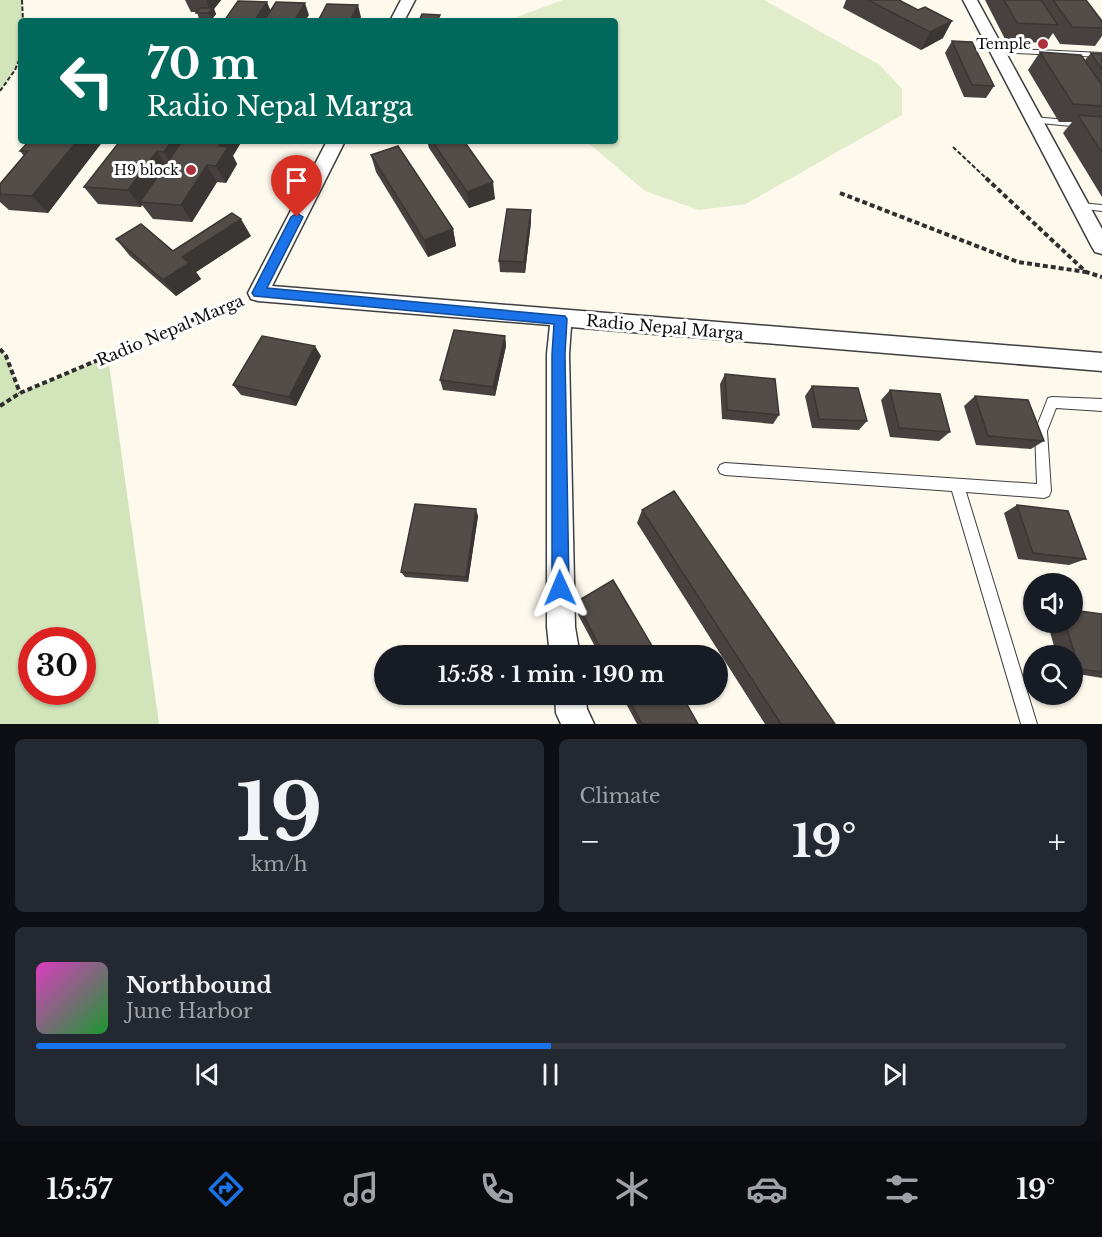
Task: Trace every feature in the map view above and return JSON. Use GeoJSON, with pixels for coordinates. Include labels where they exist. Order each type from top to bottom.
{"type":"FeatureCollection","features":[{"type":"Feature","properties":{"kind":"street"},"geometry":{"type":"LineString","coordinates":[[399,18],[408,0]]}},
{"type":"Feature","properties":{"kind":"street"},"geometry":{"type":"LineString","coordinates":[[970,0],[1102,247]]}},
{"type":"Feature","properties":{"kind":"street"},"geometry":{"type":"LineString","coordinates":[[258,293],[334,144]]}},
{"type":"Feature","properties":{"kind":"street","name":"Radio Nepal Marga"},"geometry":{"type":"LineString","coordinates":[[258,293],[1102,362]]}},
{"type":"Feature","properties":{"kind":"street"},"geometry":{"type":"LineString","coordinates":[[561,319],[558,354],[561,615],[564,645]]}},
{"type":"Feature","properties":{"kind":"street"},"geometry":{"type":"LineString","coordinates":[[571,705],[572,713],[578,724]]}},
{"type":"Feature","properties":{"kind":"lane"},"geometry":{"type":"LineString","coordinates":[[996,50],[1102,55]]}},
{"type":"Feature","properties":{"kind":"lane"},"geometry":{"type":"LineString","coordinates":[[1033,120],[1102,126]]}},
{"type":"Feature","properties":{"kind":"lane"},"geometry":{"type":"LineString","coordinates":[[1080,206],[1102,208]]}},
{"type":"Feature","properties":{"kind":"lane"},"geometry":{"type":"LineString","coordinates":[[725,469],[1044,491],[1041,431],[1052,402],[1102,405]]}},
{"type":"Feature","properties":{"kind":"lane"},"geometry":{"type":"LineString","coordinates":[[957,485],[1029,724]]}},
{"type":"Feature","properties":{"kind":"path"},"geometry":{"type":"LineString","coordinates":[[22,0],[23,18]]}},
{"type":"Feature","properties":{"kind":"path"},"geometry":{"type":"LineString","coordinates":[[0,91],[18,62]]}},
{"type":"Feature","properties":{"kind":"path"},"geometry":{"type":"LineString","coordinates":[[953,147],[1086,272]]}},
{"type":"Feature","properties":{"kind":"path"},"geometry":{"type":"LineString","coordinates":[[840,193],[1018,262],[1086,272],[1102,277]]}},
{"type":"Feature","properties":{"kind":"path","name":"Radio Nepal Marga"},"geometry":{"type":"LineString","coordinates":[[0,406],[20,393],[258,293]]}},
{"type":"Feature","properties":{"kind":"path"},"geometry":{"type":"LineString","coordinates":[[0,349],[6,356],[20,393]]}},
{"type":"Feature","properties":{"kind":"green space"},"geometry":{"type":"Polygon","coordinates":[[[0,0],[22,0],[23,18],[18,18],[18,58],[12,73],[0,91],[0,0]]]}},
{"type":"Feature","properties":{"kind":"green space"},"geometry":{"type":"Polygon","coordinates":[[[563,0],[764,0],[880,65],[902,89],[902,115],[746,204],[699,210],[645,191],[590,144],[618,144],[618,18],[514,18],[563,0]]]}},
{"type":"Feature","properties":{"kind":"green space"},"geometry":{"type":"Polygon","coordinates":[[[0,349],[6,356],[20,393],[108,357],[159,724],[0,724],[0,349]]]}},
{"type":"Feature","properties":{"kind":"building"},"geometry":{"type":"Polygon","coordinates":[[[868,0],[899,0],[918,10],[925,7],[952,21],[930,32],[868,0]]]}},
{"type":"Feature","properties":{"kind":"building"},"geometry":{"type":"Polygon","coordinates":[[[1004,0],[1041,0],[1058,25],[1017,23],[1004,0]]]}},
{"type":"Feature","properties":{"kind":"building"},"geometry":{"type":"Polygon","coordinates":[[[1053,0],[1086,0],[1102,21],[1102,28],[1072,27],[1053,0]]]}},
{"type":"Feature","properties":{"kind":"building"},"geometry":{"type":"Polygon","coordinates":[[[238,1],[267,2],[256,18],[226,18],[238,1]]]}},
{"type":"Feature","properties":{"kind":"building"},"geometry":{"type":"Polygon","coordinates":[[[276,2],[305,3],[296,18],[266,18],[276,2]]]}},
{"type":"Feature","properties":{"kind":"building"},"geometry":{"type":"Polygon","coordinates":[[[327,4],[358,5],[352,18],[320,18],[327,4]]]}},
{"type":"Feature","properties":{"kind":"building"},"geometry":{"type":"Polygon","coordinates":[[[200,8],[213,8],[209,13],[196,13],[200,8]]]}},
{"type":"Feature","properties":{"kind":"building"},"geometry":{"type":"Polygon","coordinates":[[[422,14],[440,15],[438,18],[420,18],[422,14]]]}},
{"type":"Feature","properties":{"kind":"building"},"geometry":{"type":"Polygon","coordinates":[[[952,41],[972,42],[994,86],[972,85],[952,41]]]}},
{"type":"Feature","properties":{"kind":"building"},"geometry":{"type":"Polygon","coordinates":[[[1040,52],[1081,55],[1102,85],[1102,106],[1073,104],[1040,52]]]}},
{"type":"Feature","properties":{"kind":"building"},"geometry":{"type":"Polygon","coordinates":[[[1091,53],[1102,54],[1102,70],[1091,53]]]}},
{"type":"Feature","properties":{"kind":"building"},"geometry":{"type":"Polygon","coordinates":[[[1078,115],[1102,117],[1102,153],[1078,115]]]}},
{"type":"Feature","properties":{"kind":"building"},"geometry":{"type":"Polygon","coordinates":[[[26,144],[75,144],[32,196],[0,194],[0,184],[28,151],[20,151],[26,144]]]}},
{"type":"Feature","properties":{"kind":"building"},"geometry":{"type":"Polygon","coordinates":[[[118,144],[170,144],[164,152],[157,151],[128,190],[84,187],[118,144]]]}},
{"type":"Feature","properties":{"kind":"building"},"geometry":{"type":"Polygon","coordinates":[[[180,144],[220,144],[219,146],[228,147],[216,166],[207,165],[181,205],[140,202],[180,144]]]}},
{"type":"Feature","properties":{"kind":"building"},"geometry":{"type":"Polygon","coordinates":[[[434,144],[466,144],[493,182],[467,192],[434,144]]]}},
{"type":"Feature","properties":{"kind":"building"},"geometry":{"type":"Polygon","coordinates":[[[398,146],[453,229],[424,240],[371,155],[398,146]]]}},
{"type":"Feature","properties":{"kind":"building"},"geometry":{"type":"Polygon","coordinates":[[[507,209],[531,210],[524,262],[499,261],[507,209]]]}},
{"type":"Feature","properties":{"kind":"building"},"geometry":{"type":"Polygon","coordinates":[[[232,213],[241,219],[182,257],[189,263],[163,280],[116,239],[141,224],[173,251],[232,213]]]}},
{"type":"Feature","properties":{"kind":"building"},"geometry":{"type":"Polygon","coordinates":[[[454,330],[505,336],[493,387],[440,380],[454,330]]]}},
{"type":"Feature","properties":{"kind":"building"},"geometry":{"type":"Polygon","coordinates":[[[262,336],[315,346],[289,397],[233,385],[262,336]]]}},
{"type":"Feature","properties":{"kind":"building"},"geometry":{"type":"Polygon","coordinates":[[[725,374],[775,379],[779,415],[727,410],[725,374]]]}},
{"type":"Feature","properties":{"kind":"building"},"geometry":{"type":"Polygon","coordinates":[[[812,386],[858,388],[867,421],[819,419],[812,386]]]}},
{"type":"Feature","properties":{"kind":"building"},"geometry":{"type":"Polygon","coordinates":[[[890,390],[940,394],[950,432],[899,428],[890,390]]]}},
{"type":"Feature","properties":{"kind":"building"},"geometry":{"type":"Polygon","coordinates":[[[975,396],[1028,400],[1044,441],[988,436],[975,396]]]}},
{"type":"Feature","properties":{"kind":"building"},"geometry":{"type":"Polygon","coordinates":[[[674,491],[835,724],[781,724],[642,510],[674,491]]]}},
{"type":"Feature","properties":{"kind":"building"},"geometry":{"type":"Polygon","coordinates":[[[415,504],[476,509],[466,577],[401,572],[415,504]]]}},
{"type":"Feature","properties":{"kind":"building"},"geometry":{"type":"Polygon","coordinates":[[[1017,505],[1068,511],[1086,559],[1033,553],[1017,505]]]}},
{"type":"Feature","properties":{"kind":"building"},"geometry":{"type":"Polygon","coordinates":[[[613,580],[651,645],[599,645],[576,602],[613,580]]]}},
{"type":"Feature","properties":{"kind":"building"},"geometry":{"type":"Polygon","coordinates":[[[1083,611],[1102,614],[1102,672],[1083,670],[1083,645],[1072,645],[1068,633],[1083,633],[1083,611]]]}},
{"type":"Feature","properties":{"kind":"building"},"geometry":{"type":"Polygon","coordinates":[[[632,705],[687,705],[698,724],[642,724],[632,705]]]}},
{"type":"Feature","properties":{"kind":"place","name":"Temple"},"geometry":{"type":"Point","coordinates":[1043,44]}},
{"type":"Feature","properties":{"kind":"place","name":"H9 block"},"geometry":{"type":"Point","coordinates":[191,170]}},
{"type":"Feature","properties":{"kind":"route"},"geometry":{"type":"LineString","coordinates":[[297,217],[258,293],[561,319],[558,354],[560,588]]}}]}
